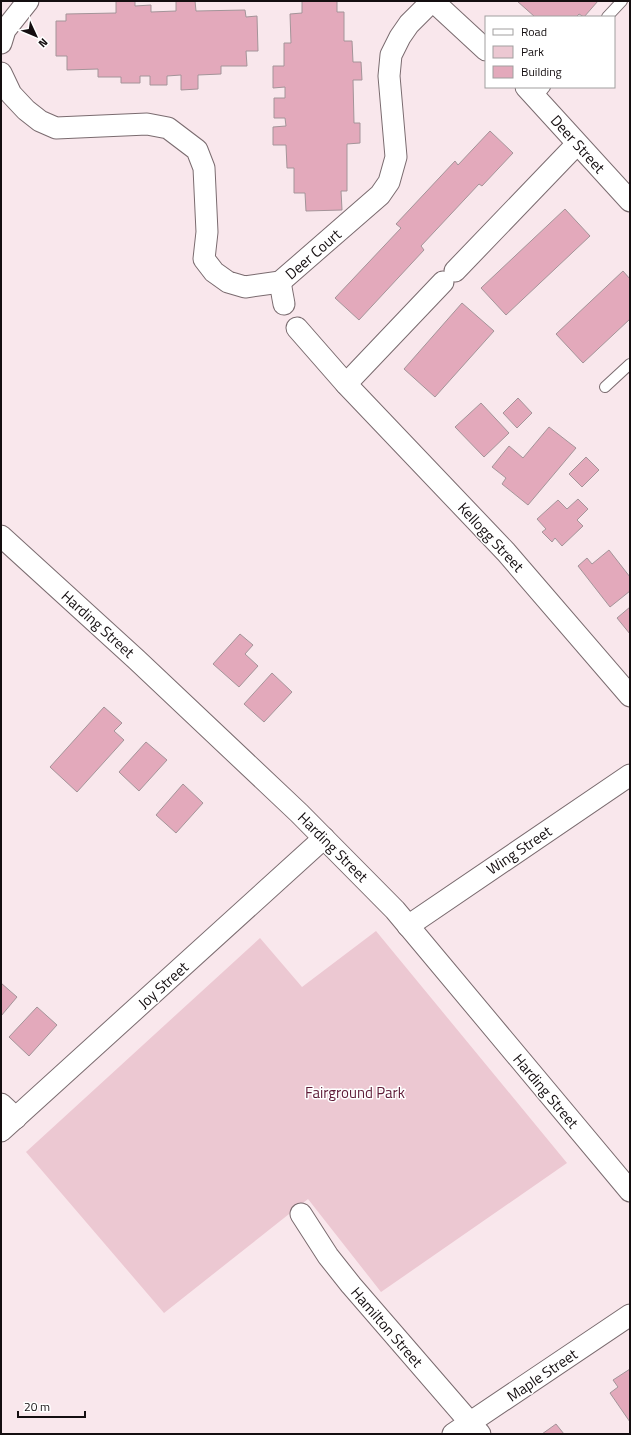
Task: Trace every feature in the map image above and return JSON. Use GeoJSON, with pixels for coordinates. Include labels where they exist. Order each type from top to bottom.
{"type":"FeatureCollection","features":[{"type":"Feature","properties":{"kind":"street"},"geometry":{"type":"LineString","coordinates":[[1,43],[5,30],[28,1]]}},
{"type":"Feature","properties":{"kind":"street","name":"Deer Court"},"geometry":{"type":"LineString","coordinates":[[1,73],[11,94],[26,110],[40,121],[56,128],[147,124],[168,128],[197,150],[204,168],[207,232],[204,259],[214,272],[228,282],[245,287],[280,282],[380,195],[389,182],[396,157],[389,76],[391,55],[400,37],[409,24],[433,1],[485,49]]}},
{"type":"Feature","properties":{"kind":"street","name":"Deer Street"},"geometry":{"type":"LineString","coordinates":[[536,91],[577,144],[630,201]]}},
{"type":"Feature","properties":{"kind":"street"},"geometry":{"type":"LineString","coordinates":[[346,384],[448,276],[577,144]]}},
{"type":"Feature","properties":{"kind":"street"},"geometry":{"type":"LineString","coordinates":[[280,282],[284,304]]}},
{"type":"Feature","properties":{"kind":"street","name":"Kellogg Street"},"geometry":{"type":"LineString","coordinates":[[297,328],[346,384],[506,552],[630,696]]}},
{"type":"Feature","properties":{"kind":"street","name":"Harding Street"},"geometry":{"type":"LineString","coordinates":[[1,536],[142,665],[324,838],[395,910],[630,1191]]}},
{"type":"Feature","properties":{"kind":"street","name":"Wing Street"},"geometry":{"type":"LineString","coordinates":[[408,926],[630,775]]}},
{"type":"Feature","properties":{"kind":"street","name":"Joy Street"},"geometry":{"type":"LineString","coordinates":[[9,1125],[324,838]]}},
{"type":"Feature","properties":{"kind":"street"},"geometry":{"type":"LineString","coordinates":[[1,1104],[9,1125]]}},
{"type":"Feature","properties":{"kind":"street","name":"Hamilton Street"},"geometry":{"type":"LineString","coordinates":[[301,1214],[328,1256],[351,1285],[475,1428]]}},
{"type":"Feature","properties":{"kind":"street","name":"Maple Street"},"geometry":{"type":"LineString","coordinates":[[453,1434],[475,1428],[630,1315]]}},
{"type":"Feature","properties":{"kind":"lane"},"geometry":{"type":"LineString","coordinates":[[609,16],[622,1]]}},
{"type":"Feature","properties":{"kind":"lane"},"geometry":{"type":"LineString","coordinates":[[605,387],[630,364]]}},
{"type":"Feature","properties":{"kind":"green space","name":"Fairground Park"},"geometry":{"type":"Polygon","coordinates":[[[376,931],[567,1163],[381,1292],[308,1199],[164,1313],[26,1152],[260,938],[302,987],[376,931]]]}},
{"type":"Feature","properties":{"kind":"building"},"geometry":{"type":"Polygon","coordinates":[[[116,1],[135,1],[135,6],[151,5],[151,12],[176,11],[176,1],[195,1],[196,11],[245,10],[246,17],[257,16],[258,51],[246,51],[247,66],[221,66],[221,74],[198,75],[198,89],[181,90],[181,75],[167,76],[167,85],[150,85],[150,76],[140,76],[140,83],[121,83],[121,77],[98,77],[98,69],[67,70],[67,56],[56,56],[56,21],[66,21],[66,14],[116,13],[116,1]]]}},
{"type":"Feature","properties":{"kind":"building"},"geometry":{"type":"Polygon","coordinates":[[[302,1],[337,1],[337,12],[344,12],[344,41],[352,41],[353,62],[361,62],[362,80],[353,80],[354,123],[360,123],[360,143],[347,144],[347,191],[341,191],[342,210],[306,211],[305,193],[294,193],[294,168],[287,168],[286,145],[273,145],[273,127],[286,126],[285,118],[274,118],[274,98],[285,98],[285,87],[273,88],[273,66],[284,66],[284,43],[291,43],[290,14],[302,13],[302,1]]]}},
{"type":"Feature","properties":{"kind":"building"},"geometry":{"type":"Polygon","coordinates":[[[517,1],[598,1],[585,16],[579,14],[577,16],[534,16],[517,1]]]}},
{"type":"Feature","properties":{"kind":"building"},"geometry":{"type":"Polygon","coordinates":[[[490,131],[513,153],[482,186],[479,184],[421,246],[424,250],[359,320],[335,298],[401,228],[396,224],[455,161],[458,165],[490,131]]]}},
{"type":"Feature","properties":{"kind":"building"},"geometry":{"type":"Polygon","coordinates":[[[565,209],[590,236],[506,315],[481,288],[565,209]]]}},
{"type":"Feature","properties":{"kind":"building"},"geometry":{"type":"Polygon","coordinates":[[[623,271],[630,279],[630,319],[583,363],[556,334],[623,271]]]}},
{"type":"Feature","properties":{"kind":"building"},"geometry":{"type":"Polygon","coordinates":[[[462,303],[494,331],[435,397],[404,369],[462,303]]]}},
{"type":"Feature","properties":{"kind":"building"},"geometry":{"type":"Polygon","coordinates":[[[518,398],[532,413],[517,428],[503,413],[518,398]]]}},
{"type":"Feature","properties":{"kind":"building"},"geometry":{"type":"Polygon","coordinates":[[[481,403],[509,433],[484,457],[455,427],[481,403]]]}},
{"type":"Feature","properties":{"kind":"building"},"geometry":{"type":"Polygon","coordinates":[[[549,427],[576,448],[528,505],[502,484],[506,478],[492,467],[509,446],[523,458],[549,427]]]}},
{"type":"Feature","properties":{"kind":"building"},"geometry":{"type":"Polygon","coordinates":[[[586,457],[599,470],[582,487],[569,474],[586,457]]]}},
{"type":"Feature","properties":{"kind":"building"},"geometry":{"type":"Polygon","coordinates":[[[578,499],[588,509],[577,520],[583,526],[562,546],[555,538],[552,542],[542,532],[546,529],[537,519],[558,500],[567,509],[578,499]]]}},
{"type":"Feature","properties":{"kind":"building"},"geometry":{"type":"Polygon","coordinates":[[[609,550],[630,577],[630,591],[610,607],[578,566],[587,558],[592,564],[609,550]]]}},
{"type":"Feature","properties":{"kind":"building"},"geometry":{"type":"Polygon","coordinates":[[[630,607],[630,634],[617,618],[630,607]]]}},
{"type":"Feature","properties":{"kind":"building"},"geometry":{"type":"Polygon","coordinates":[[[240,634],[253,645],[245,654],[258,666],[239,687],[213,664],[240,634]]]}},
{"type":"Feature","properties":{"kind":"building"},"geometry":{"type":"Polygon","coordinates":[[[272,673],[292,692],[264,722],[244,704],[272,673]]]}},
{"type":"Feature","properties":{"kind":"building"},"geometry":{"type":"Polygon","coordinates":[[[104,707],[122,723],[114,731],[124,740],[77,792],[50,767],[104,707]]]}},
{"type":"Feature","properties":{"kind":"building"},"geometry":{"type":"Polygon","coordinates":[[[146,742],[167,760],[139,791],[119,772],[146,742]]]}},
{"type":"Feature","properties":{"kind":"building"},"geometry":{"type":"Polygon","coordinates":[[[183,784],[203,803],[176,833],[156,815],[183,784]]]}},
{"type":"Feature","properties":{"kind":"building"},"geometry":{"type":"Polygon","coordinates":[[[1,983],[17,997],[1,1016],[1,983]]]}},
{"type":"Feature","properties":{"kind":"building"},"geometry":{"type":"Polygon","coordinates":[[[37,1007],[57,1025],[29,1056],[9,1037],[37,1007]]]}},
{"type":"Feature","properties":{"kind":"building"},"geometry":{"type":"Polygon","coordinates":[[[630,1369],[630,1422],[610,1393],[618,1387],[613,1380],[630,1369]]]}},
{"type":"Feature","properties":{"kind":"building"},"geometry":{"type":"Polygon","coordinates":[[[556,1424],[564,1434],[542,1434],[556,1424]]]}}]}
